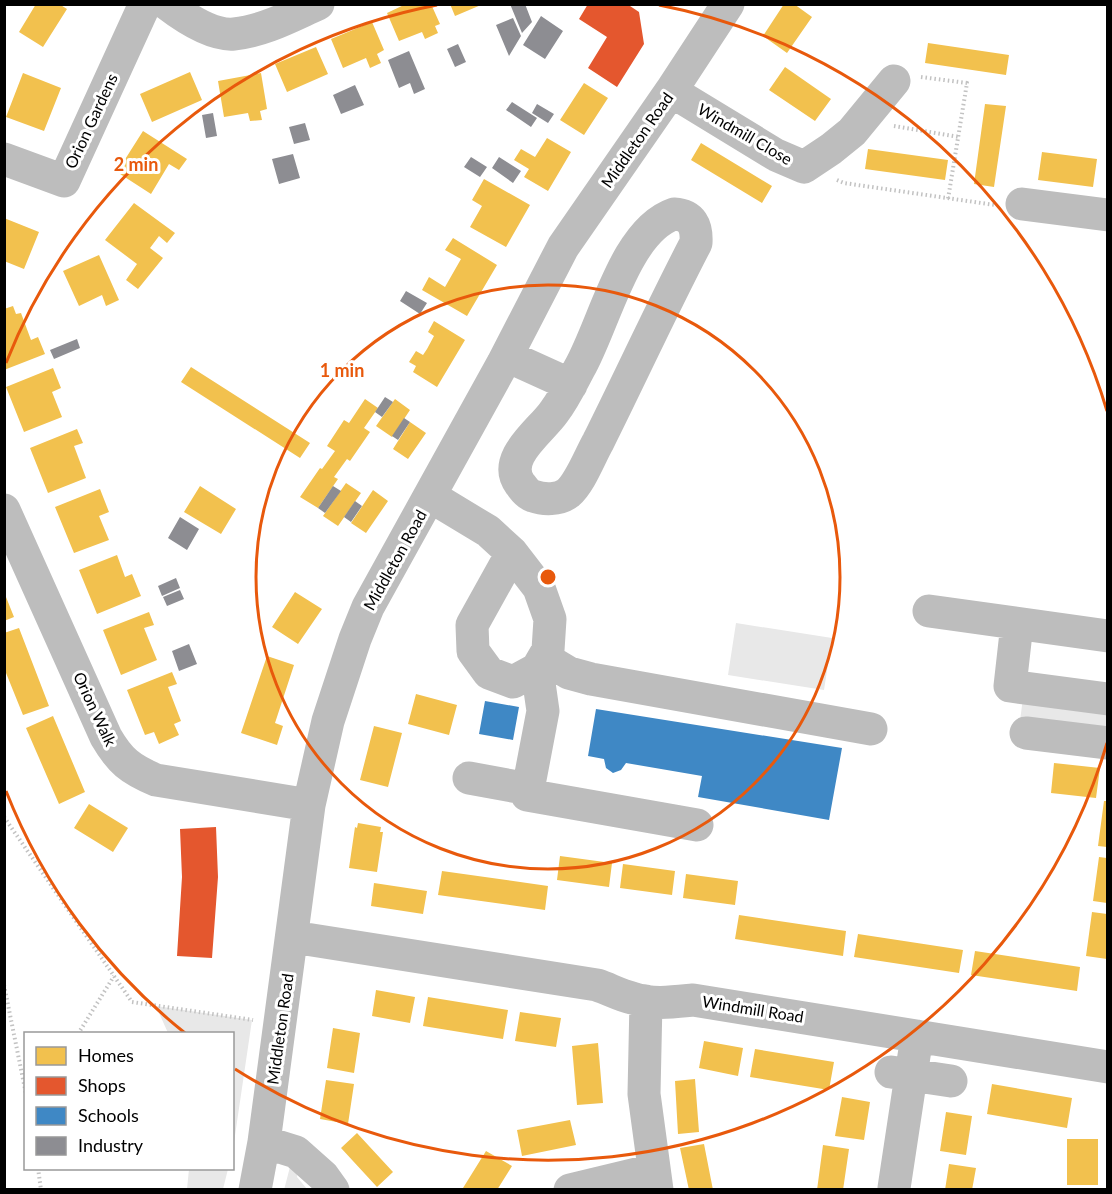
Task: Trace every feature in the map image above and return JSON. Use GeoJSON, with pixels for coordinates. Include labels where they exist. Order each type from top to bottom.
{"type":"FeatureCollection","features":[{"type":"Feature","properties":{"kind":"street","name":"Orion Gardens"},"geometry":{"type":"LineString","coordinates":[[4,159],[63,181],[145,4]]}},
{"type":"Feature","properties":{"kind":"street"},"geometry":{"type":"LineString","coordinates":[[166,4],[209,29],[233,34],[271,26],[318,4]]}},
{"type":"Feature","properties":{"kind":"street","name":"Middleton Road"},"geometry":{"type":"LineString","coordinates":[[255,1190],[281,1024],[309,806],[328,721],[355,639],[369,607],[507,356],[563,247],[671,91],[716,9]]}},
{"type":"Feature","properties":{"kind":"street","name":"Windmill Close"},"geometry":{"type":"LineString","coordinates":[[671,91],[776,155],[804,167],[852,132],[894,81]]}},
{"type":"Feature","properties":{"kind":"street"},"geometry":{"type":"LineString","coordinates":[[1022,204],[1107,215]]}},
{"type":"Feature","properties":{"kind":"street"},"geometry":{"type":"LineString","coordinates":[[674,214],[690,219],[697,233],[696,243],[578,480],[568,493],[559,497],[541,498],[525,491],[518,481],[515,469],[518,456],[554,413],[571,385],[597,332],[605,309],[638,244],[664,217],[674,214]]}},
{"type":"Feature","properties":{"kind":"street"},"geometry":{"type":"LineString","coordinates":[[507,356],[571,385]]}},
{"type":"Feature","properties":{"kind":"street"},"geometry":{"type":"LineString","coordinates":[[430,496],[488,531],[512,553],[539,588],[550,619],[548,650],[541,664],[543,711],[527,795],[697,825]]}},
{"type":"Feature","properties":{"kind":"street","name":"Orion Walk"},"geometry":{"type":"LineString","coordinates":[[4,510],[106,737],[118,757],[135,771],[156,780],[309,806]]}},
{"type":"Feature","properties":{"kind":"street"},"geometry":{"type":"LineString","coordinates":[[512,553],[472,626],[473,651],[489,674],[513,682],[541,664]]}},
{"type":"Feature","properties":{"kind":"street"},"geometry":{"type":"LineString","coordinates":[[929,611],[1107,636]]}},
{"type":"Feature","properties":{"kind":"street"},"geometry":{"type":"LineString","coordinates":[[1017,624],[1010,686],[1107,699]]}},
{"type":"Feature","properties":{"kind":"street"},"geometry":{"type":"LineString","coordinates":[[541,664],[591,679],[871,729]]}},
{"type":"Feature","properties":{"kind":"street"},"geometry":{"type":"LineString","coordinates":[[1026,733],[1107,743]]}},
{"type":"Feature","properties":{"kind":"street"},"geometry":{"type":"LineString","coordinates":[[469,778],[529,789]]}},
{"type":"Feature","properties":{"kind":"street","name":"Windmill Road"},"geometry":{"type":"LineString","coordinates":[[293,937],[597,985],[658,1003],[693,1000],[1107,1067]]}},
{"type":"Feature","properties":{"kind":"street"},"geometry":{"type":"LineString","coordinates":[[570,1190],[655,1180],[644,1094],[643,1048],[646,1001]]}},
{"type":"Feature","properties":{"kind":"street"},"geometry":{"type":"LineString","coordinates":[[894,1188],[901,1073],[917,1036]]}},
{"type":"Feature","properties":{"kind":"street"},"geometry":{"type":"LineString","coordinates":[[901,1073],[951,1080]]}},
{"type":"Feature","properties":{"kind":"street"},"geometry":{"type":"LineString","coordinates":[[264,1142],[296,1152],[323,1176],[333,1190]]}},
{"type":"Feature","properties":{"kind":"path"},"geometry":{"type":"LineString","coordinates":[[894,81],[919,77],[967,83],[948,199]]}},
{"type":"Feature","properties":{"kind":"path"},"geometry":{"type":"LineString","coordinates":[[861,121],[958,137]]}},
{"type":"Feature","properties":{"kind":"path"},"geometry":{"type":"LineString","coordinates":[[804,167],[844,183],[1002,207],[1022,204]]}},
{"type":"Feature","properties":{"kind":"path"},"geometry":{"type":"LineString","coordinates":[[4,817],[132,1002],[281,1024]]}},
{"type":"Feature","properties":{"kind":"path"},"geometry":{"type":"LineString","coordinates":[[79,1032],[114,976]]}},
{"type":"Feature","properties":{"kind":"path"},"geometry":{"type":"LineString","coordinates":[[4,985],[24,1084]]}},
{"type":"Feature","properties":{"kind":"path"},"geometry":{"type":"LineString","coordinates":[[38,1170],[41,1190]]}},
{"type":"Feature","properties":{"kind":"shaded area"},"geometry":{"type":"Polygon","coordinates":[[[736,623],[832,638],[824,690],[728,675],[736,623]]]}},
{"type":"Feature","properties":{"kind":"shaded area"},"geometry":{"type":"Polygon","coordinates":[[[1025,682],[1107,694],[1107,733],[1020,721],[1025,682]]]}},
{"type":"Feature","properties":{"kind":"shaded area"},"geometry":{"type":"Polygon","coordinates":[[[156,1006],[252,1020],[234,1142],[234,1032],[168,1032],[156,1006]]]}},
{"type":"Feature","properties":{"kind":"shaded area"},"geometry":{"type":"Polygon","coordinates":[[[291,1163],[299,1166],[297,1177],[307,1189],[284,1190],[291,1163]]]}},
{"type":"Feature","properties":{"kind":"shaded area"},"geometry":{"type":"Polygon","coordinates":[[[189,1170],[228,1170],[223,1189],[187,1189],[189,1170]]]}},
{"type":"Feature","properties":{"kind":"building: Homes"},"geometry":{"type":"Polygon","coordinates":[[[36,4],[59,4],[67,9],[43,47],[19,32],[36,4]]]}},
{"type":"Feature","properties":{"kind":"building: Homes"},"geometry":{"type":"Polygon","coordinates":[[[406,4],[431,4],[440,24],[435,26],[438,33],[425,39],[422,32],[399,41],[387,13],[406,4]]]}},
{"type":"Feature","properties":{"kind":"building: Homes"},"geometry":{"type":"Polygon","coordinates":[[[450,4],[481,4],[481,5],[455,16],[450,4]]]}},
{"type":"Feature","properties":{"kind":"building: Homes"},"geometry":{"type":"Polygon","coordinates":[[[784,4],[794,4],[812,17],[787,53],[763,36],[784,4]]]}},
{"type":"Feature","properties":{"kind":"building: Homes"},"geometry":{"type":"Polygon","coordinates":[[[372,22],[384,50],[377,54],[381,63],[370,68],[366,58],[343,68],[331,39],[372,22]]]}},
{"type":"Feature","properties":{"kind":"building: Homes"},"geometry":{"type":"Polygon","coordinates":[[[928,43],[1009,55],[1006,75],[925,63],[928,43]]]}},
{"type":"Feature","properties":{"kind":"building: Homes"},"geometry":{"type":"Polygon","coordinates":[[[316,47],[328,74],[287,92],[275,64],[316,47]]]}},
{"type":"Feature","properties":{"kind":"building: Homes"},"geometry":{"type":"Polygon","coordinates":[[[785,67],[831,99],[815,121],[769,90],[785,67]]]}},
{"type":"Feature","properties":{"kind":"building: Homes"},"geometry":{"type":"Polygon","coordinates":[[[190,72],[202,100],[152,122],[140,94],[190,72]]]}},
{"type":"Feature","properties":{"kind":"building: Homes"},"geometry":{"type":"Polygon","coordinates":[[[23,73],[61,88],[44,131],[6,117],[23,73]]]}},
{"type":"Feature","properties":{"kind":"building: Homes"},"geometry":{"type":"Polygon","coordinates":[[[261,73],[267,109],[260,111],[262,120],[250,121],[248,113],[224,117],[218,81],[261,73]]]}},
{"type":"Feature","properties":{"kind":"building: Homes"},"geometry":{"type":"Polygon","coordinates":[[[584,83],[608,98],[584,135],[560,120],[584,83]]]}},
{"type":"Feature","properties":{"kind":"building: Homes"},"geometry":{"type":"Polygon","coordinates":[[[985,104],[1006,106],[994,187],[974,184],[985,104]]]}},
{"type":"Feature","properties":{"kind":"building: Homes"},"geometry":{"type":"Polygon","coordinates":[[[143,131],[187,159],[179,170],[169,164],[151,194],[117,172],[143,131]]]}},
{"type":"Feature","properties":{"kind":"building: Homes"},"geometry":{"type":"Polygon","coordinates":[[[547,138],[571,152],[548,191],[524,177],[529,169],[514,160],[521,149],[535,157],[547,138]]]}},
{"type":"Feature","properties":{"kind":"building: Homes"},"geometry":{"type":"Polygon","coordinates":[[[701,143],[772,186],[762,203],[691,160],[701,143]]]}},
{"type":"Feature","properties":{"kind":"building: Homes"},"geometry":{"type":"Polygon","coordinates":[[[868,149],[948,160],[945,180],[865,169],[868,149]]]}},
{"type":"Feature","properties":{"kind":"building: Homes"},"geometry":{"type":"Polygon","coordinates":[[[1042,152],[1097,159],[1093,187],[1038,180],[1042,152]]]}},
{"type":"Feature","properties":{"kind":"building: Homes"},"geometry":{"type":"Polygon","coordinates":[[[484,179],[530,205],[506,247],[470,227],[482,206],[472,200],[484,179]]]}},
{"type":"Feature","properties":{"kind":"building: Homes"},"geometry":{"type":"Polygon","coordinates":[[[134,203],[175,233],[167,243],[159,236],[150,248],[163,258],[138,289],[126,280],[137,264],[105,240],[134,203]]]}},
{"type":"Feature","properties":{"kind":"building: Homes"},"geometry":{"type":"Polygon","coordinates":[[[4,218],[39,232],[24,269],[4,261],[4,218]]]}},
{"type":"Feature","properties":{"kind":"building: Homes"},"geometry":{"type":"Polygon","coordinates":[[[453,238],[497,265],[467,316],[422,290],[429,277],[445,287],[461,259],[445,250],[453,238]]]}},
{"type":"Feature","properties":{"kind":"building: Homes"},"geometry":{"type":"Polygon","coordinates":[[[99,255],[119,300],[106,306],[102,295],[79,306],[63,271],[99,255]]]}},
{"type":"Feature","properties":{"kind":"building: Homes"},"geometry":{"type":"Polygon","coordinates":[[[13,306],[16,314],[21,313],[31,340],[38,337],[45,354],[4,370],[4,309],[13,306]]]}},
{"type":"Feature","properties":{"kind":"building: Homes"},"geometry":{"type":"Polygon","coordinates":[[[434,321],[465,340],[437,387],[413,372],[416,366],[409,362],[416,351],[423,355],[427,349],[434,336],[428,332],[434,321]]]}},
{"type":"Feature","properties":{"kind":"building: Homes"},"geometry":{"type":"Polygon","coordinates":[[[191,367],[310,443],[300,458],[181,382],[191,367]]]}},
{"type":"Feature","properties":{"kind":"building: Homes"},"geometry":{"type":"Polygon","coordinates":[[[53,368],[61,388],[52,392],[62,417],[24,432],[6,387],[53,368]]]}},
{"type":"Feature","properties":{"kind":"building: Homes"},"geometry":{"type":"Polygon","coordinates":[[[365,399],[378,408],[364,428],[370,432],[350,461],[347,459],[334,477],[338,479],[318,508],[300,497],[335,451],[327,446],[344,420],[349,423],[365,399]]]}},
{"type":"Feature","properties":{"kind":"building: Homes"},"geometry":{"type":"Polygon","coordinates":[[[395,399],[410,410],[392,437],[376,426],[395,399]]]}},
{"type":"Feature","properties":{"kind":"building: Homes"},"geometry":{"type":"Polygon","coordinates":[[[410,422],[426,433],[408,459],[393,449],[410,422]]]}},
{"type":"Feature","properties":{"kind":"building: Homes"},"geometry":{"type":"Polygon","coordinates":[[[77,429],[83,443],[74,446],[86,478],[48,493],[30,448],[77,429]]]}},
{"type":"Feature","properties":{"kind":"building: Homes"},"geometry":{"type":"Polygon","coordinates":[[[346,483],[361,493],[338,526],[323,516],[346,483]]]}},
{"type":"Feature","properties":{"kind":"building: Homes"},"geometry":{"type":"Polygon","coordinates":[[[200,486],[236,509],[221,534],[184,512],[200,486]]]}},
{"type":"Feature","properties":{"kind":"building: Homes"},"geometry":{"type":"Polygon","coordinates":[[[100,489],[109,512],[99,516],[109,540],[74,553],[55,507],[100,489]]]}},
{"type":"Feature","properties":{"kind":"building: Homes"},"geometry":{"type":"Polygon","coordinates":[[[373,490],[388,501],[366,533],[351,523],[373,490]]]}},
{"type":"Feature","properties":{"kind":"building: Homes"},"geometry":{"type":"Polygon","coordinates":[[[117,555],[125,577],[132,574],[141,596],[97,614],[79,570],[117,555]]]}},
{"type":"Feature","properties":{"kind":"building: Homes"},"geometry":{"type":"Polygon","coordinates":[[[4,592],[14,617],[4,621],[4,592]]]}},
{"type":"Feature","properties":{"kind":"building: Homes"},"geometry":{"type":"Polygon","coordinates":[[[295,592],[322,609],[298,644],[272,627],[295,592]]]}},
{"type":"Feature","properties":{"kind":"building: Homes"},"geometry":{"type":"Polygon","coordinates":[[[149,612],[154,625],[144,628],[157,660],[121,675],[103,630],[149,612]]]}},
{"type":"Feature","properties":{"kind":"building: Homes"},"geometry":{"type":"Polygon","coordinates":[[[19,628],[49,706],[23,715],[4,668],[4,633],[19,628]]]}},
{"type":"Feature","properties":{"kind":"building: Homes"},"geometry":{"type":"Polygon","coordinates":[[[267,656],[294,665],[275,723],[283,726],[277,745],[241,733],[267,656]]]}},
{"type":"Feature","properties":{"kind":"building: Homes"},"geometry":{"type":"Polygon","coordinates":[[[172,672],[177,684],[168,687],[181,721],[174,724],[179,735],[159,744],[154,732],[145,735],[127,690],[172,672]]]}},
{"type":"Feature","properties":{"kind":"building: Homes"},"geometry":{"type":"Polygon","coordinates":[[[416,694],[457,705],[449,735],[408,724],[416,694]]]}},
{"type":"Feature","properties":{"kind":"building: Homes"},"geometry":{"type":"Polygon","coordinates":[[[53,716],[85,792],[59,804],[26,728],[53,716]]]}},
{"type":"Feature","properties":{"kind":"building: Homes"},"geometry":{"type":"Polygon","coordinates":[[[374,726],[402,733],[388,787],[360,780],[374,726]]]}},
{"type":"Feature","properties":{"kind":"building: Homes"},"geometry":{"type":"Polygon","coordinates":[[[1054,763],[1100,768],[1096,798],[1051,793],[1054,763]]]}},
{"type":"Feature","properties":{"kind":"building: Homes"},"geometry":{"type":"Polygon","coordinates":[[[1104,801],[1107,801],[1107,847],[1098,846],[1104,801]]]}},
{"type":"Feature","properties":{"kind":"building: Homes"},"geometry":{"type":"Polygon","coordinates":[[[89,804],[128,828],[113,852],[74,828],[89,804]]]}},
{"type":"Feature","properties":{"kind":"building: Homes"},"geometry":{"type":"Polygon","coordinates":[[[358,823],[381,827],[380,832],[383,832],[377,872],[349,868],[355,827],[357,828],[358,823]]]}},
{"type":"Feature","properties":{"kind":"building: Homes"},"geometry":{"type":"Polygon","coordinates":[[[560,856],[612,863],[609,887],[557,880],[560,856]]]}},
{"type":"Feature","properties":{"kind":"building: Homes"},"geometry":{"type":"Polygon","coordinates":[[[1099,857],[1107,858],[1107,903],[1093,901],[1099,857]]]}},
{"type":"Feature","properties":{"kind":"building: Homes"},"geometry":{"type":"Polygon","coordinates":[[[623,864],[675,871],[672,895],[620,888],[623,864]]]}},
{"type":"Feature","properties":{"kind":"building: Homes"},"geometry":{"type":"Polygon","coordinates":[[[442,871],[548,886],[545,910],[438,895],[442,871]]]}},
{"type":"Feature","properties":{"kind":"building: Homes"},"geometry":{"type":"Polygon","coordinates":[[[686,874],[738,881],[735,905],[683,898],[686,874]]]}},
{"type":"Feature","properties":{"kind":"building: Homes"},"geometry":{"type":"Polygon","coordinates":[[[374,883],[427,891],[423,914],[371,906],[374,883]]]}},
{"type":"Feature","properties":{"kind":"building: Homes"},"geometry":{"type":"Polygon","coordinates":[[[1092,912],[1107,914],[1107,959],[1086,956],[1092,912]]]}},
{"type":"Feature","properties":{"kind":"building: Homes"},"geometry":{"type":"Polygon","coordinates":[[[739,915],[846,931],[843,956],[735,939],[739,915]]]}},
{"type":"Feature","properties":{"kind":"building: Homes"},"geometry":{"type":"Polygon","coordinates":[[[858,934],[963,950],[959,973],[854,957],[858,934]]]}},
{"type":"Feature","properties":{"kind":"building: Homes"},"geometry":{"type":"Polygon","coordinates":[[[975,951],[1080,967],[1077,991],[971,975],[975,951]]]}},
{"type":"Feature","properties":{"kind":"building: Homes"},"geometry":{"type":"Polygon","coordinates":[[[376,990],[415,997],[410,1023],[372,1016],[376,990]]]}},
{"type":"Feature","properties":{"kind":"building: Homes"},"geometry":{"type":"Polygon","coordinates":[[[428,997],[508,1010],[503,1039],[423,1026],[428,997]]]}},
{"type":"Feature","properties":{"kind":"building: Homes"},"geometry":{"type":"Polygon","coordinates":[[[520,1012],[561,1018],[556,1047],[515,1041],[520,1012]]]}},
{"type":"Feature","properties":{"kind":"building: Homes"},"geometry":{"type":"Polygon","coordinates":[[[333,1028],[360,1033],[354,1073],[327,1068],[333,1028]]]}},
{"type":"Feature","properties":{"kind":"building: Homes"},"geometry":{"type":"Polygon","coordinates":[[[704,1041],[743,1048],[738,1076],[699,1068],[704,1041]]]}},
{"type":"Feature","properties":{"kind":"building: Homes"},"geometry":{"type":"Polygon","coordinates":[[[598,1043],[603,1103],[577,1105],[572,1046],[598,1043]]]}},
{"type":"Feature","properties":{"kind":"building: Homes"},"geometry":{"type":"Polygon","coordinates":[[[755,1049],[834,1062],[829,1090],[750,1077],[755,1049]]]}},
{"type":"Feature","properties":{"kind":"building: Homes"},"geometry":{"type":"Polygon","coordinates":[[[695,1079],[699,1132],[678,1134],[675,1081],[695,1079]]]}},
{"type":"Feature","properties":{"kind":"building: Homes"},"geometry":{"type":"Polygon","coordinates":[[[326,1080],[354,1084],[348,1124],[320,1119],[326,1080]]]}},
{"type":"Feature","properties":{"kind":"building: Homes"},"geometry":{"type":"Polygon","coordinates":[[[992,1084],[1072,1098],[1067,1128],[987,1114],[992,1084]]]}},
{"type":"Feature","properties":{"kind":"building: Homes"},"geometry":{"type":"Polygon","coordinates":[[[842,1097],[870,1102],[864,1140],[835,1136],[842,1097]]]}},
{"type":"Feature","properties":{"kind":"building: Homes"},"geometry":{"type":"Polygon","coordinates":[[[946,1112],[972,1116],[966,1155],[940,1151],[946,1112]]]}},
{"type":"Feature","properties":{"kind":"building: Homes"},"geometry":{"type":"Polygon","coordinates":[[[570,1120],[576,1145],[522,1156],[517,1130],[570,1120]]]}},
{"type":"Feature","properties":{"kind":"building: Homes"},"geometry":{"type":"Polygon","coordinates":[[[357,1133],[393,1172],[377,1187],[341,1148],[357,1133]]]}},
{"type":"Feature","properties":{"kind":"building: Homes"},"geometry":{"type":"Polygon","coordinates":[[[1067,1139],[1098,1139],[1098,1185],[1067,1185],[1067,1139]]]}},
{"type":"Feature","properties":{"kind":"building: Homes"},"geometry":{"type":"Polygon","coordinates":[[[704,1144],[713,1190],[689,1190],[680,1148],[704,1144]]]}},
{"type":"Feature","properties":{"kind":"building: Homes"},"geometry":{"type":"Polygon","coordinates":[[[823,1145],[849,1149],[843,1190],[817,1190],[823,1145]]]}},
{"type":"Feature","properties":{"kind":"building: Homes"},"geometry":{"type":"Polygon","coordinates":[[[486,1151],[512,1166],[497,1190],[465,1190],[463,1188],[486,1151]]]}},
{"type":"Feature","properties":{"kind":"building: Homes"},"geometry":{"type":"Polygon","coordinates":[[[949,1164],[976,1168],[972,1190],[945,1190],[949,1164]]]}},
{"type":"Feature","properties":{"kind":"building: Shops"},"geometry":{"type":"Polygon","coordinates":[[[588,4],[627,4],[639,12],[644,44],[617,87],[588,68],[607,37],[579,19],[588,4]]]}},
{"type":"Feature","properties":{"kind":"building: Shops"},"geometry":{"type":"Polygon","coordinates":[[[216,827],[218,877],[212,958],[177,956],[182,877],[180,829],[216,827]]]}},
{"type":"Feature","properties":{"kind":"building: Schools"},"geometry":{"type":"Polygon","coordinates":[[[485,701],[519,707],[513,740],[479,734],[485,701]]]}},
{"type":"Feature","properties":{"kind":"building: Schools"},"geometry":{"type":"Polygon","coordinates":[[[596,709],[842,748],[829,820],[698,797],[702,776],[626,763],[621,770],[613,773],[606,768],[604,759],[588,756],[596,709]]]}},
{"type":"Feature","properties":{"kind":"building: Industry"},"geometry":{"type":"Polygon","coordinates":[[[510,4],[525,4],[532,22],[522,33],[510,4]]]}},
{"type":"Feature","properties":{"kind":"building: Industry"},"geometry":{"type":"Polygon","coordinates":[[[541,16],[563,31],[545,59],[523,45],[541,16]]]}},
{"type":"Feature","properties":{"kind":"building: Industry"},"geometry":{"type":"Polygon","coordinates":[[[513,18],[521,36],[509,56],[496,25],[513,18]]]}},
{"type":"Feature","properties":{"kind":"building: Industry"},"geometry":{"type":"Polygon","coordinates":[[[458,44],[466,62],[455,67],[447,49],[458,44]]]}},
{"type":"Feature","properties":{"kind":"building: Industry"},"geometry":{"type":"Polygon","coordinates":[[[409,51],[425,89],[414,94],[410,83],[399,88],[388,60],[409,51]]]}},
{"type":"Feature","properties":{"kind":"building: Industry"},"geometry":{"type":"Polygon","coordinates":[[[355,85],[364,105],[341,114],[333,95],[355,85]]]}},
{"type":"Feature","properties":{"kind":"building: Industry"},"geometry":{"type":"Polygon","coordinates":[[[512,102],[537,118],[531,127],[506,110],[512,102]]]}},
{"type":"Feature","properties":{"kind":"building: Industry"},"geometry":{"type":"Polygon","coordinates":[[[537,104],[554,114],[548,123],[532,113],[537,104]]]}},
{"type":"Feature","properties":{"kind":"building: Industry"},"geometry":{"type":"Polygon","coordinates":[[[213,113],[217,136],[206,138],[202,115],[213,113]]]}},
{"type":"Feature","properties":{"kind":"building: Industry"},"geometry":{"type":"Polygon","coordinates":[[[305,123],[310,140],[294,144],[289,127],[305,123]]]}},
{"type":"Feature","properties":{"kind":"building: Industry"},"geometry":{"type":"Polygon","coordinates":[[[293,154],[300,178],[279,184],[272,159],[293,154]]]}},
{"type":"Feature","properties":{"kind":"building: Industry"},"geometry":{"type":"Polygon","coordinates":[[[471,157],[487,167],[480,177],[464,167],[471,157]]]}},
{"type":"Feature","properties":{"kind":"building: Industry"},"geometry":{"type":"Polygon","coordinates":[[[499,157],[521,171],[513,183],[492,168],[499,157]]]}},
{"type":"Feature","properties":{"kind":"building: Industry"},"geometry":{"type":"Polygon","coordinates":[[[406,291],[427,303],[420,314],[400,301],[406,291]]]}},
{"type":"Feature","properties":{"kind":"building: Industry"},"geometry":{"type":"Polygon","coordinates":[[[77,339],[80,348],[54,359],[50,350],[77,339]]]}},
{"type":"Feature","properties":{"kind":"building: Industry"},"geometry":{"type":"Polygon","coordinates":[[[385,397],[393,402],[382,417],[375,412],[385,397]]]}},
{"type":"Feature","properties":{"kind":"building: Industry"},"geometry":{"type":"Polygon","coordinates":[[[404,418],[410,422],[398,440],[392,436],[404,418]]]}},
{"type":"Feature","properties":{"kind":"building: Industry"},"geometry":{"type":"Polygon","coordinates":[[[333,486],[341,491],[325,513],[318,508],[333,486]]]}},
{"type":"Feature","properties":{"kind":"building: Industry"},"geometry":{"type":"Polygon","coordinates":[[[355,501],[362,506],[351,522],[344,517],[355,501]]]}},
{"type":"Feature","properties":{"kind":"building: Industry"},"geometry":{"type":"Polygon","coordinates":[[[180,517],[199,529],[187,550],[168,538],[180,517]]]}},
{"type":"Feature","properties":{"kind":"building: Industry"},"geometry":{"type":"Polygon","coordinates":[[[176,578],[180,588],[162,596],[158,586],[176,578]]]}},
{"type":"Feature","properties":{"kind":"building: Industry"},"geometry":{"type":"Polygon","coordinates":[[[180,590],[184,599],[167,606],[163,597],[180,590]]]}},
{"type":"Feature","properties":{"kind":"building: Industry"},"geometry":{"type":"Polygon","coordinates":[[[189,644],[197,664],[179,671],[172,651],[189,644]]]}}]}
